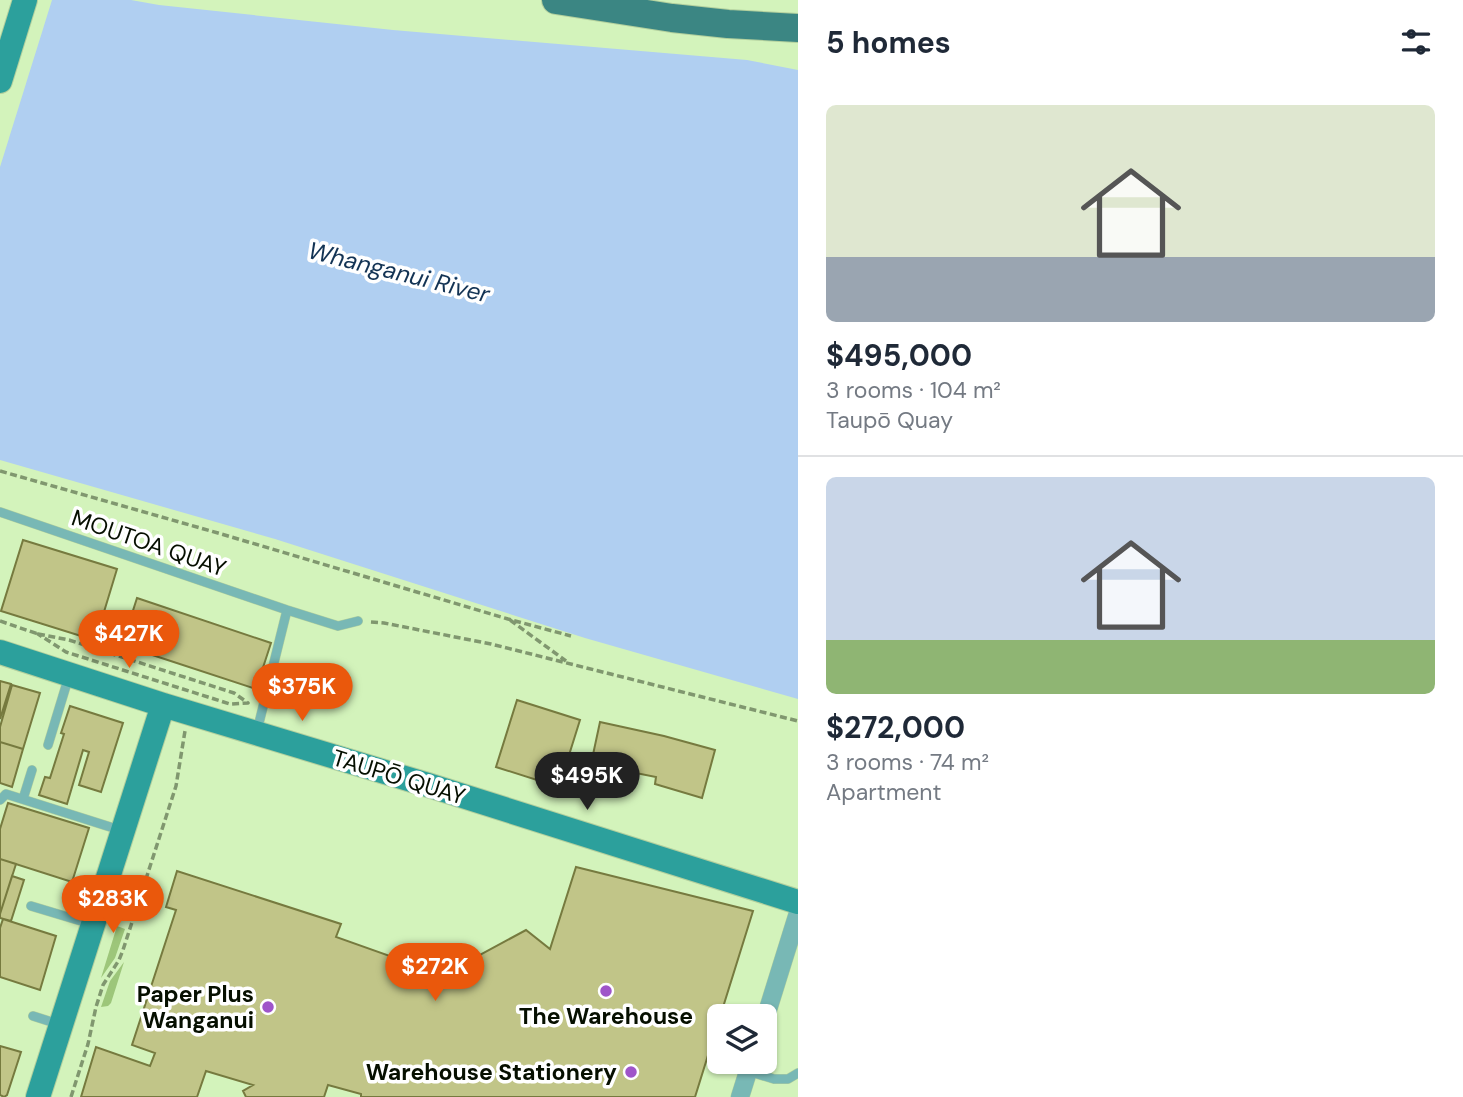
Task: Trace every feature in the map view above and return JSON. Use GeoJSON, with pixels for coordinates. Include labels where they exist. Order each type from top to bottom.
{"type":"FeatureCollection","features":[{"type":"Feature","properties":{"kind":"main road"},"geometry":{"type":"LineString","coordinates":[[556,0],[672,18],[798,28]]}},
{"type":"Feature","properties":{"kind":"main road"},"geometry":{"type":"LineString","coordinates":[[0,81],[24,1]]}},
{"type":"Feature","properties":{"kind":"main road","name":"TAUPŌ QUAY"},"geometry":{"type":"LineString","coordinates":[[0,652],[798,902]]}},
{"type":"Feature","properties":{"kind":"main road"},"geometry":{"type":"LineString","coordinates":[[37,1097],[163,705]]}},
{"type":"Feature","properties":{"kind":"street"},"geometry":{"type":"LineString","coordinates":[[770,1004],[798,913]]}},
{"type":"Feature","properties":{"kind":"street"},"geometry":{"type":"LineString","coordinates":[[740,1097],[748,1074]]}},
{"type":"Feature","properties":{"kind":"lane","name":"MOUTOA QUAY"},"geometry":{"type":"LineString","coordinates":[[0,512],[338,626],[358,621]]}},
{"type":"Feature","properties":{"kind":"lane"},"geometry":{"type":"LineString","coordinates":[[257,733],[287,610]]}},
{"type":"Feature","properties":{"kind":"lane"},"geometry":{"type":"LineString","coordinates":[[48,745],[70,674]]}},
{"type":"Feature","properties":{"kind":"lane"},"geometry":{"type":"LineString","coordinates":[[23,799],[32,770]]}},
{"type":"Feature","properties":{"kind":"lane"},"geometry":{"type":"LineString","coordinates":[[0,800],[6,794],[122,831]]}},
{"type":"Feature","properties":{"kind":"lane"},"geometry":{"type":"LineString","coordinates":[[30,906],[93,925]]}},
{"type":"Feature","properties":{"kind":"lane"},"geometry":{"type":"LineString","coordinates":[[33,1016],[61,1025]]}},
{"type":"Feature","properties":{"kind":"lane"},"geometry":{"type":"LineString","coordinates":[[764,1074],[774,1079],[788,1079],[798,1073]]}},
{"type":"Feature","properties":{"kind":"path"},"geometry":{"type":"LineString","coordinates":[[0,471],[572,636]]}},
{"type":"Feature","properties":{"kind":"path"},"geometry":{"type":"LineString","coordinates":[[508,619],[570,664]]}},
{"type":"Feature","properties":{"kind":"path"},"geometry":{"type":"LineString","coordinates":[[0,621],[38,634],[69,640],[234,693],[248,704],[230,704],[197,695],[66,652],[38,634]]}},
{"type":"Feature","properties":{"kind":"path"},"geometry":{"type":"LineString","coordinates":[[358,621],[491,644],[798,721]]}},
{"type":"Feature","properties":{"kind":"path"},"geometry":{"type":"LineString","coordinates":[[197,695],[201,682]]}},
{"type":"Feature","properties":{"kind":"path"},"geometry":{"type":"LineString","coordinates":[[203,696],[207,684]]}},
{"type":"Feature","properties":{"kind":"path"},"geometry":{"type":"LineString","coordinates":[[71,1097],[103,985],[123,950],[176,786],[184,736]]}},
{"type":"Feature","properties":{"kind":"green space"},"geometry":{"type":"Polygon","coordinates":[[[117,926],[125,929],[115,958],[101,978],[117,926]]]}},
{"type":"Feature","properties":{"kind":"green space"},"geometry":{"type":"Polygon","coordinates":[[[124,962],[111,1003],[101,1007],[110,981],[124,962]]]}},
{"type":"Feature","properties":{"kind":"water","name":"Whanganui River"},"geometry":{"type":"Polygon","coordinates":[[[0,0],[131,0],[393,30],[747,60],[798,70],[798,699],[585,638],[275,539],[0,460],[0,0]]]}},
{"type":"Feature","properties":{"kind":"pier"},"geometry":{"type":"Polygon","coordinates":[[[0,0],[52,0],[0,167],[0,0]]]}},
{"type":"Feature","properties":{"kind":"building"},"geometry":{"type":"Polygon","coordinates":[[[23,540],[117,569],[100,625],[86,621],[81,636],[1,611],[23,540]]]}},
{"type":"Feature","properties":{"kind":"building"},"geometry":{"type":"Polygon","coordinates":[[[137,598],[271,643],[256,689],[122,645],[137,598]]]}},
{"type":"Feature","properties":{"kind":"building"},"geometry":{"type":"Polygon","coordinates":[[[0,681],[11,684],[0,719],[0,681]]]}},
{"type":"Feature","properties":{"kind":"building"},"geometry":{"type":"Polygon","coordinates":[[[12,685],[40,693],[23,749],[0,742],[0,727],[12,685]]]}},
{"type":"Feature","properties":{"kind":"building"},"geometry":{"type":"Polygon","coordinates":[[[517,700],[580,720],[559,787],[496,767],[517,700]]]}},
{"type":"Feature","properties":{"kind":"building"},"geometry":{"type":"Polygon","coordinates":[[[70,706],[123,723],[101,792],[79,785],[89,752],[83,750],[67,804],[39,795],[45,777],[50,778],[70,706]]]}},
{"type":"Feature","properties":{"kind":"building"},"geometry":{"type":"Polygon","coordinates":[[[600,722],[715,750],[702,798],[655,784],[656,777],[591,764],[600,722]]]}},
{"type":"Feature","properties":{"kind":"building"},"geometry":{"type":"Polygon","coordinates":[[[0,742],[23,749],[12,787],[0,783],[0,742]]]}},
{"type":"Feature","properties":{"kind":"building"},"geometry":{"type":"Polygon","coordinates":[[[8,803],[89,828],[72,882],[0,859],[0,829],[8,803]]]}},
{"type":"Feature","properties":{"kind":"building"},"geometry":{"type":"Polygon","coordinates":[[[0,859],[16,864],[0,914],[0,859]]]}},
{"type":"Feature","properties":{"kind":"building"},"geometry":{"type":"Polygon","coordinates":[[[576,867],[753,911],[724,1004],[707,1004],[707,1059],[695,1097],[361,1097],[361,1094],[328,1085],[324,1097],[246,1097],[243,1091],[253,1085],[206,1071],[197,1097],[81,1097],[96,1047],[150,1066],[155,1053],[132,1045],[176,910],[166,907],[177,871],[341,924],[336,937],[443,975],[526,930],[550,949],[576,867]]]}},
{"type":"Feature","properties":{"kind":"building"},"geometry":{"type":"Polygon","coordinates":[[[12,876],[24,880],[11,921],[0,918],[0,914],[12,876]]]}},
{"type":"Feature","properties":{"kind":"building"},"geometry":{"type":"Polygon","coordinates":[[[3,919],[56,936],[40,990],[0,977],[0,928],[3,919]]]}},
{"type":"Feature","properties":{"kind":"building"},"geometry":{"type":"Polygon","coordinates":[[[0,1046],[21,1052],[4,1097],[0,1095],[0,1046]]]}},
{"type":"Feature","properties":{"kind":"place","name":"The Warehouse"},"geometry":{"type":"Point","coordinates":[606,991]}},
{"type":"Feature","properties":{"kind":"place","name":"Paper Plus Wanganui"},"geometry":{"type":"Point","coordinates":[268,1007]}},
{"type":"Feature","properties":{"kind":"place","name":"Warehouse Stationery"},"geometry":{"type":"Point","coordinates":[631,1072]}}]}
